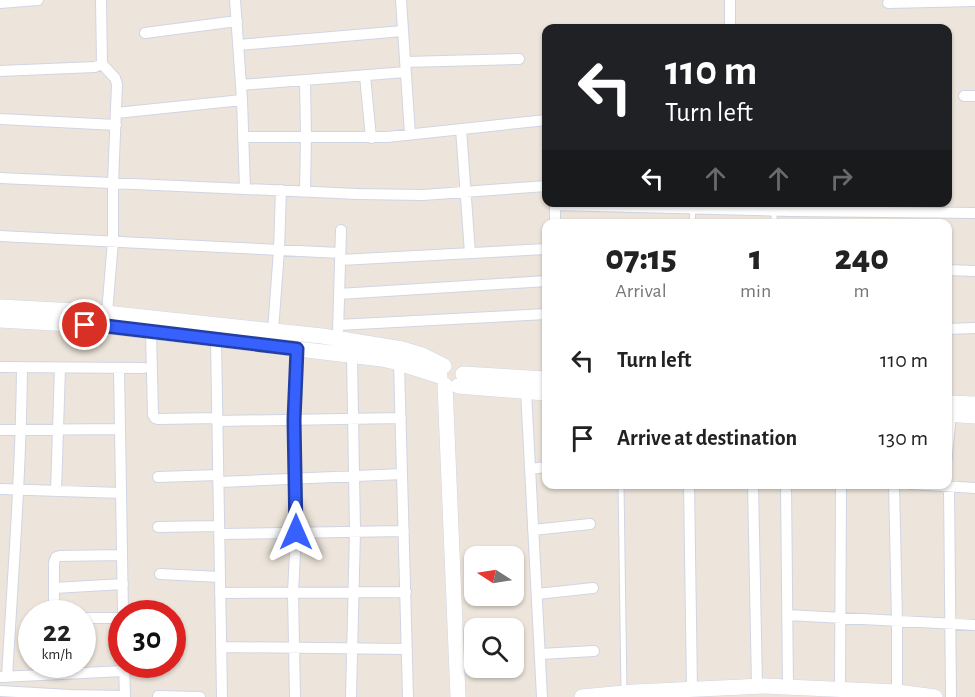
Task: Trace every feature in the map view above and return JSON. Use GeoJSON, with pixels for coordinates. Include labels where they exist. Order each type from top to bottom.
{"type":"FeatureCollection","features":[{"type":"Feature","properties":{"kind":"street"},"geometry":{"type":"LineString","coordinates":[[0,3],[38,0]]}},
{"type":"Feature","properties":{"kind":"street"},"geometry":{"type":"LineString","coordinates":[[101,0],[102,64],[117,81],[113,241],[107,313]]}},
{"type":"Feature","properties":{"kind":"street"},"geometry":{"type":"LineString","coordinates":[[235,0],[243,100],[245,189]]}},
{"type":"Feature","properties":{"kind":"street"},"geometry":{"type":"LineString","coordinates":[[401,0],[410,134]]}},
{"type":"Feature","properties":{"kind":"street"},"geometry":{"type":"LineString","coordinates":[[730,0],[730,24]]}},
{"type":"Feature","properties":{"kind":"street"},"geometry":{"type":"LineString","coordinates":[[888,3],[975,1]]}},
{"type":"Feature","properties":{"kind":"street"},"geometry":{"type":"LineString","coordinates":[[145,33],[237,21]]}},
{"type":"Feature","properties":{"kind":"street"},"geometry":{"type":"LineString","coordinates":[[238,45],[403,31]]}},
{"type":"Feature","properties":{"kind":"street"},"geometry":{"type":"LineString","coordinates":[[241,86],[365,76],[406,67],[519,59]]}},
{"type":"Feature","properties":{"kind":"street"},"geometry":{"type":"LineString","coordinates":[[0,71],[95,67],[102,64]]}},
{"type":"Feature","properties":{"kind":"street"},"geometry":{"type":"LineString","coordinates":[[365,76],[370,138]]}},
{"type":"Feature","properties":{"kind":"street"},"geometry":{"type":"LineString","coordinates":[[305,81],[305,191]]}},
{"type":"Feature","properties":{"kind":"street"},"geometry":{"type":"LineString","coordinates":[[116,113],[243,100]]}},
{"type":"Feature","properties":{"kind":"street"},"geometry":{"type":"LineString","coordinates":[[0,119],[116,125]]}},
{"type":"Feature","properties":{"kind":"street"},"geometry":{"type":"LineString","coordinates":[[243,137],[370,138],[542,120]]}},
{"type":"Feature","properties":{"kind":"street"},"geometry":{"type":"LineString","coordinates":[[461,129],[470,253]]}},
{"type":"Feature","properties":{"kind":"street"},"geometry":{"type":"LineString","coordinates":[[0,178],[423,195],[542,186]]}},
{"type":"Feature","properties":{"kind":"street"},"geometry":{"type":"LineString","coordinates":[[273,331],[281,190]]}},
{"type":"Feature","properties":{"kind":"street"},"geometry":{"type":"LineString","coordinates":[[638,207],[693,209],[719,207]]}},
{"type":"Feature","properties":{"kind":"street"},"geometry":{"type":"LineString","coordinates":[[740,207],[885,218],[946,218],[975,213]]}},
{"type":"Feature","properties":{"kind":"street"},"geometry":{"type":"LineString","coordinates":[[338,332],[341,230]]}},
{"type":"Feature","properties":{"kind":"street"},"geometry":{"type":"LineString","coordinates":[[0,236],[279,250],[340,256],[542,249]]}},
{"type":"Feature","properties":{"kind":"street"},"geometry":{"type":"LineString","coordinates":[[952,270],[975,271]]}},
{"type":"Feature","properties":{"kind":"street"},"geometry":{"type":"LineString","coordinates":[[339,294],[542,281]]}},
{"type":"Feature","properties":{"kind":"street"},"geometry":{"type":"LineString","coordinates":[[0,307],[107,313],[273,331],[338,332],[542,314]]}},
{"type":"Feature","properties":{"kind":"street"},"geometry":{"type":"LineString","coordinates":[[0,320],[106,326],[352,356],[399,363],[451,379],[542,393]]}},
{"type":"Feature","properties":{"kind":"street"},"geometry":{"type":"LineString","coordinates":[[952,328],[975,328]]}},
{"type":"Feature","properties":{"kind":"street"},"geometry":{"type":"LineString","coordinates":[[151,332],[153,415],[155,418],[218,420],[401,418]]}},
{"type":"Feature","properties":{"kind":"street"},"geometry":{"type":"LineString","coordinates":[[338,332],[412,351],[451,379],[542,379]]}},
{"type":"Feature","properties":{"kind":"street"},"geometry":{"type":"LineString","coordinates":[[216,340],[222,697]]}},
{"type":"Feature","properties":{"kind":"street"},"geometry":{"type":"LineString","coordinates":[[295,697],[293,593],[296,532],[294,420],[297,349]]}},
{"type":"Feature","properties":{"kind":"street"},"geometry":{"type":"LineString","coordinates":[[351,697],[355,531],[352,356]]}},
{"type":"Feature","properties":{"kind":"street"},"geometry":{"type":"LineString","coordinates":[[399,363],[408,697]]}},
{"type":"Feature","properties":{"kind":"street"},"geometry":{"type":"LineString","coordinates":[[0,368],[144,368]]}},
{"type":"Feature","properties":{"kind":"street"},"geometry":{"type":"LineString","coordinates":[[22,368],[19,490],[4,677],[108,669]]}},
{"type":"Feature","properties":{"kind":"street"},"geometry":{"type":"LineString","coordinates":[[56,491],[60,368]]}},
{"type":"Feature","properties":{"kind":"street"},"geometry":{"type":"LineString","coordinates":[[119,368],[123,600]]}},
{"type":"Feature","properties":{"kind":"street"},"geometry":{"type":"LineString","coordinates":[[451,379],[468,697],[464,695],[458,697],[451,379]]}},
{"type":"Feature","properties":{"kind":"street"},"geometry":{"type":"LineString","coordinates":[[526,391],[542,697]]}},
{"type":"Feature","properties":{"kind":"street"},"geometry":{"type":"LineString","coordinates":[[952,409],[975,404]]}},
{"type":"Feature","properties":{"kind":"street"},"geometry":{"type":"LineString","coordinates":[[952,411],[975,416]]}},
{"type":"Feature","properties":{"kind":"street"},"geometry":{"type":"LineString","coordinates":[[0,430],[120,429]]}},
{"type":"Feature","properties":{"kind":"street"},"geometry":{"type":"LineString","coordinates":[[530,469],[542,468]]}},
{"type":"Feature","properties":{"kind":"street"},"geometry":{"type":"LineString","coordinates":[[158,477],[218,479],[402,474]]}},
{"type":"Feature","properties":{"kind":"street"},"geometry":{"type":"LineString","coordinates":[[952,486],[975,488]]}},
{"type":"Feature","properties":{"kind":"street"},"geometry":{"type":"LineString","coordinates":[[0,489],[121,493]]}},
{"type":"Feature","properties":{"kind":"street"},"geometry":{"type":"LineString","coordinates":[[689,489],[696,691]]}},
{"type":"Feature","properties":{"kind":"street"},"geometry":{"type":"LineString","coordinates":[[753,489],[762,690]]}},
{"type":"Feature","properties":{"kind":"street"},"geometry":{"type":"LineString","coordinates":[[786,489],[788,687]]}},
{"type":"Feature","properties":{"kind":"street"},"geometry":{"type":"LineString","coordinates":[[840,688],[841,489]]}},
{"type":"Feature","properties":{"kind":"street"},"geometry":{"type":"LineString","coordinates":[[894,489],[897,692]]}},
{"type":"Feature","properties":{"kind":"street"},"geometry":{"type":"LineString","coordinates":[[946,489],[951,697]]}},
{"type":"Feature","properties":{"kind":"street"},"geometry":{"type":"LineString","coordinates":[[533,530],[590,525]]}},
{"type":"Feature","properties":{"kind":"street"},"geometry":{"type":"LineString","coordinates":[[158,527],[296,532],[404,531]]}},
{"type":"Feature","properties":{"kind":"street"},"geometry":{"type":"LineString","coordinates":[[54,600],[54,563],[57,557],[122,555]]}},
{"type":"Feature","properties":{"kind":"street"},"geometry":{"type":"LineString","coordinates":[[160,574],[220,577]]}},
{"type":"Feature","properties":{"kind":"street"},"geometry":{"type":"LineString","coordinates":[[54,588],[123,584]]}},
{"type":"Feature","properties":{"kind":"street"},"geometry":{"type":"LineString","coordinates":[[537,594],[593,588]]}},
{"type":"Feature","properties":{"kind":"street"},"geometry":{"type":"LineString","coordinates":[[220,593],[406,592]]}},
{"type":"Feature","properties":{"kind":"street"},"geometry":{"type":"LineString","coordinates":[[787,615],[975,625]]}},
{"type":"Feature","properties":{"kind":"street"},"geometry":{"type":"LineString","coordinates":[[221,647],[407,649]]}},
{"type":"Feature","properties":{"kind":"street"},"geometry":{"type":"LineString","coordinates":[[540,654],[594,651]]}},
{"type":"Feature","properties":{"kind":"street"},"geometry":{"type":"LineString","coordinates":[[5,693],[125,696],[124,678]]}},
{"type":"Feature","properties":{"kind":"street"},"geometry":{"type":"LineString","coordinates":[[582,697],[624,693],[762,690],[788,687],[840,688],[935,697]]}},
{"type":"Feature","properties":{"kind":"street"},"geometry":{"type":"LineString","coordinates":[[158,696],[200,697]]}},
{"type":"Feature","properties":{"kind":"lane"},"geometry":{"type":"LineString","coordinates":[[692,219],[693,209]]}},
{"type":"Feature","properties":{"kind":"lane"},"geometry":{"type":"LineString","coordinates":[[774,211],[774,219]]}},
{"type":"Feature","properties":{"kind":"lane"},"geometry":{"type":"LineString","coordinates":[[621,489],[624,693]]}},
{"type":"Feature","properties":{"kind":"route"},"geometry":{"type":"LineString","coordinates":[[85,325],[297,349],[294,420],[296,532]]}}]}
